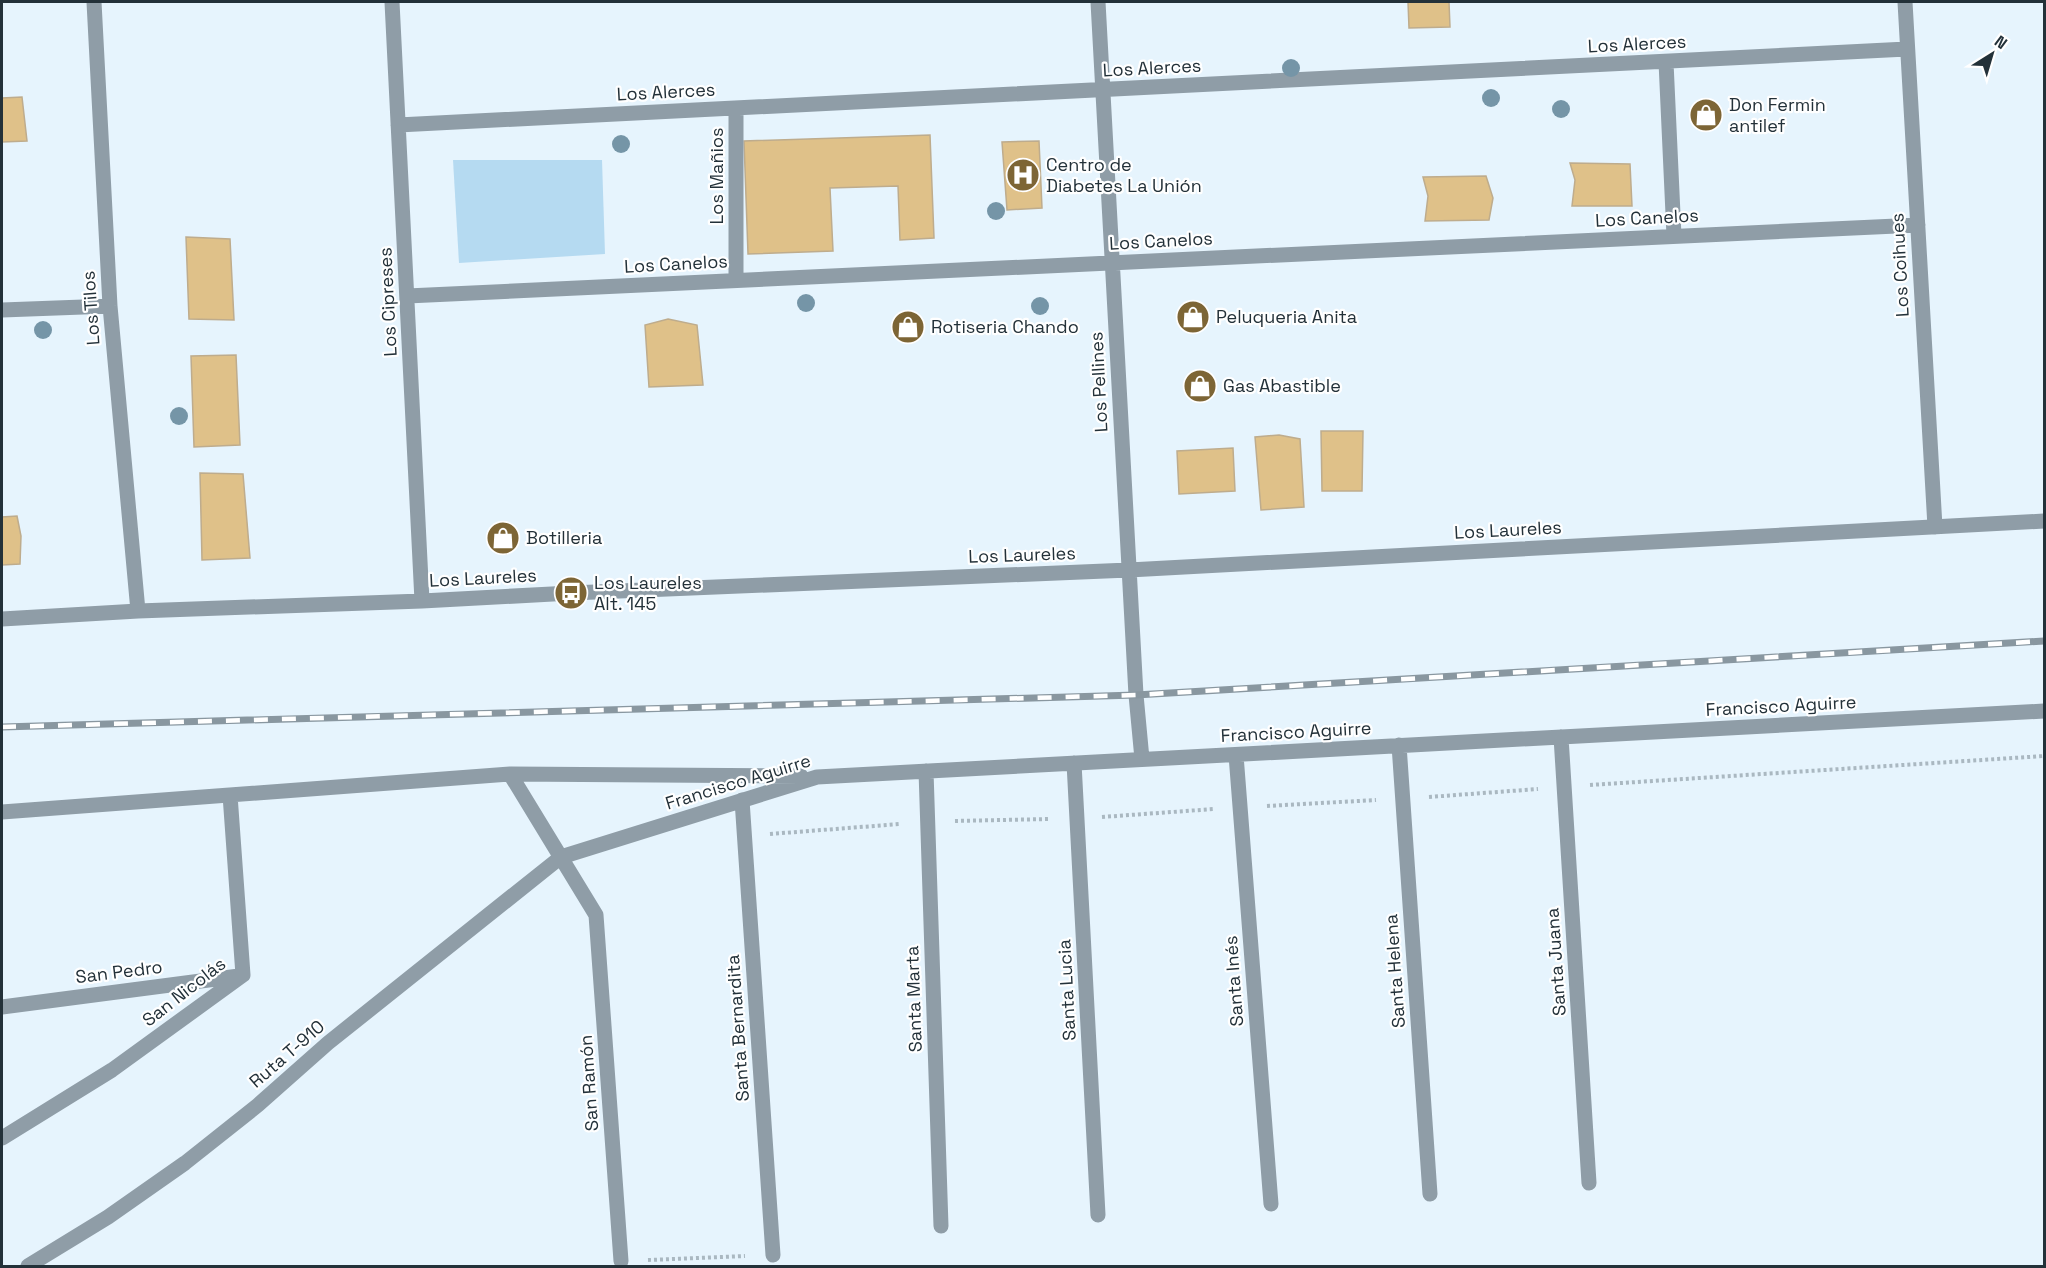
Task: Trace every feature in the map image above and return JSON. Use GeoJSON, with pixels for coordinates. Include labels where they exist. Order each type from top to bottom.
{"type":"FeatureCollection","features":[{"type":"Feature","properties":{"kind":"street","name":"Los Tilos"},"geometry":{"type":"LineString","coordinates":[[94,2],[110,306],[138,612]]}},
{"type":"Feature","properties":{"kind":"street","name":"Los Cipreses"},"geometry":{"type":"LineString","coordinates":[[392,2],[422,602]]}},
{"type":"Feature","properties":{"kind":"street","name":"Los Pellines"},"geometry":{"type":"LineString","coordinates":[[1098,2],[1136,695],[1142,759]]}},
{"type":"Feature","properties":{"kind":"street","name":"Los Coihues"},"geometry":{"type":"LineString","coordinates":[[1905,2],[1935,527]]}},
{"type":"Feature","properties":{"kind":"street","name":"Los Alerces"},"geometry":{"type":"LineString","coordinates":[[398,125],[1907,49]]}},
{"type":"Feature","properties":{"kind":"street"},"geometry":{"type":"LineString","coordinates":[[1666,62],[1674,236]]}},
{"type":"Feature","properties":{"kind":"street","name":"Los Mañios"},"geometry":{"type":"LineString","coordinates":[[736,108],[736,280]]}},
{"type":"Feature","properties":{"kind":"street","name":"Los Canelos"},"geometry":{"type":"LineString","coordinates":[[407,296],[1918,225]]}},
{"type":"Feature","properties":{"kind":"street"},"geometry":{"type":"LineString","coordinates":[[2,310],[110,306]]}},
{"type":"Feature","properties":{"kind":"street","name":"Los Laureles"},"geometry":{"type":"LineString","coordinates":[[2,619],[422,602],[571,592],[1129,570],[2044,521]]}},
{"type":"Feature","properties":{"kind":"street","name":"Francisco Aguirre"},"geometry":{"type":"LineString","coordinates":[[561,857],[817,777],[2044,711]]}},
{"type":"Feature","properties":{"kind":"street","name":"Santa Juana"},"geometry":{"type":"LineString","coordinates":[[1561,737],[1589,1184]]}},
{"type":"Feature","properties":{"kind":"street","name":"Santa Helena"},"geometry":{"type":"LineString","coordinates":[[1399,746],[1430,1194]]}},
{"type":"Feature","properties":{"kind":"street","name":"Santa Inés"},"geometry":{"type":"LineString","coordinates":[[1236,754],[1271,1204]]}},
{"type":"Feature","properties":{"kind":"street","name":"Santa Lucia"},"geometry":{"type":"LineString","coordinates":[[1074,763],[1098,1215]]}},
{"type":"Feature","properties":{"kind":"street","name":"Santa Marta"},"geometry":{"type":"LineString","coordinates":[[926,771],[941,1226]]}},
{"type":"Feature","properties":{"kind":"street"},"geometry":{"type":"LineString","coordinates":[[2,812],[510,774],[817,777]]}},
{"type":"Feature","properties":{"kind":"street","name":"San Ramón"},"geometry":{"type":"LineString","coordinates":[[510,774],[596,915],[621,1262]]}},
{"type":"Feature","properties":{"kind":"street","name":"San Nicolás"},"geometry":{"type":"LineString","coordinates":[[2,1138],[112,1070],[243,975],[230,795]]}},
{"type":"Feature","properties":{"kind":"street","name":"Santa Bernardita"},"geometry":{"type":"LineString","coordinates":[[742,800],[773,1255]]}},
{"type":"Feature","properties":{"kind":"street","name":"Ruta T-910"},"geometry":{"type":"LineString","coordinates":[[28,1266],[108,1217],[185,1163],[258,1105],[328,1042],[561,857]]}},
{"type":"Feature","properties":{"kind":"street","name":"San Pedro"},"geometry":{"type":"LineString","coordinates":[[2,1007],[243,975]]}},
{"type":"Feature","properties":{"kind":"path"},"geometry":{"type":"LineString","coordinates":[[745,836],[928,822],[1077,819],[1402,799],[1564,786],[2044,756]]}},
{"type":"Feature","properties":{"kind":"path"},"geometry":{"type":"LineString","coordinates":[[621,1262],[773,1255]]}},
{"type":"Feature","properties":{"kind":"shaded area"},"geometry":{"type":"Polygon","coordinates":[[[453,160],[602,160],[605,254],[459,263],[453,160]]]}},
{"type":"Feature","properties":{"kind":"building"},"geometry":{"type":"Polygon","coordinates":[[[1408,2],[1449,2],[1450,27],[1409,28],[1408,2]]]}},
{"type":"Feature","properties":{"kind":"building"},"geometry":{"type":"Polygon","coordinates":[[[22,97],[27,141],[2,142],[2,98],[22,97]]]}},
{"type":"Feature","properties":{"kind":"building"},"geometry":{"type":"Polygon","coordinates":[[[930,135],[934,238],[900,240],[898,186],[830,188],[833,251],[748,254],[744,141],[930,135]]]}},
{"type":"Feature","properties":{"kind":"building","name":"Centro de Diabetes La Unión"},"geometry":{"type":"Polygon","coordinates":[[[1039,141],[1042,208],[1007,210],[1002,142],[1039,141]]]}},
{"type":"Feature","properties":{"kind":"building"},"geometry":{"type":"Polygon","coordinates":[[[1570,163],[1630,164],[1632,206],[1572,206],[1575,180],[1570,163]]]}},
{"type":"Feature","properties":{"kind":"building"},"geometry":{"type":"Polygon","coordinates":[[[1486,176],[1493,198],[1489,220],[1425,221],[1428,196],[1423,177],[1486,176]]]}},
{"type":"Feature","properties":{"kind":"building"},"geometry":{"type":"Polygon","coordinates":[[[186,237],[230,239],[234,320],[189,319],[186,237]]]}},
{"type":"Feature","properties":{"kind":"building"},"geometry":{"type":"Polygon","coordinates":[[[668,319],[697,325],[703,385],[649,387],[645,325],[668,319]]]}},
{"type":"Feature","properties":{"kind":"building"},"geometry":{"type":"Polygon","coordinates":[[[236,355],[240,445],[194,447],[191,356],[236,355]]]}},
{"type":"Feature","properties":{"kind":"building"},"geometry":{"type":"Polygon","coordinates":[[[1321,431],[1363,431],[1362,491],[1322,491],[1321,431]]]}},
{"type":"Feature","properties":{"kind":"building"},"geometry":{"type":"Polygon","coordinates":[[[1279,435],[1300,439],[1304,507],[1261,510],[1255,437],[1279,435]]]}},
{"type":"Feature","properties":{"kind":"building"},"geometry":{"type":"Polygon","coordinates":[[[1233,448],[1235,491],[1179,494],[1177,451],[1233,448]]]}},
{"type":"Feature","properties":{"kind":"building"},"geometry":{"type":"Polygon","coordinates":[[[200,473],[243,474],[250,558],[202,560],[200,473]]]}},
{"type":"Feature","properties":{"kind":"building"},"geometry":{"type":"Polygon","coordinates":[[[17,516],[21,536],[20,564],[2,565],[2,517],[17,516]]]}},
{"type":"Feature","properties":{"kind":"railway"},"geometry":{"type":"LineString","coordinates":[[2,727],[1136,695],[2044,641]]}},
{"type":"Feature","properties":{"kind":"place","name":"Don Fermin antilef"},"geometry":{"type":"Point","coordinates":[1706,115]}},
{"type":"Feature","properties":{"kind":"place","name":"Centro de Diabetes La Unión"},"geometry":{"type":"Point","coordinates":[1023,175]}},
{"type":"Feature","properties":{"kind":"place","name":"Peluqueria Anita"},"geometry":{"type":"Point","coordinates":[1193,317]}},
{"type":"Feature","properties":{"kind":"place","name":"Rotiseria Chando"},"geometry":{"type":"Point","coordinates":[908,327]}},
{"type":"Feature","properties":{"kind":"place","name":"Gas Abastible"},"geometry":{"type":"Point","coordinates":[1200,386]}},
{"type":"Feature","properties":{"kind":"place","name":"Botilleria"},"geometry":{"type":"Point","coordinates":[503,538]}},
{"type":"Feature","properties":{"kind":"place","name":"Los Laureles Alt. 145"},"geometry":{"type":"Point","coordinates":[571,593]}}]}
